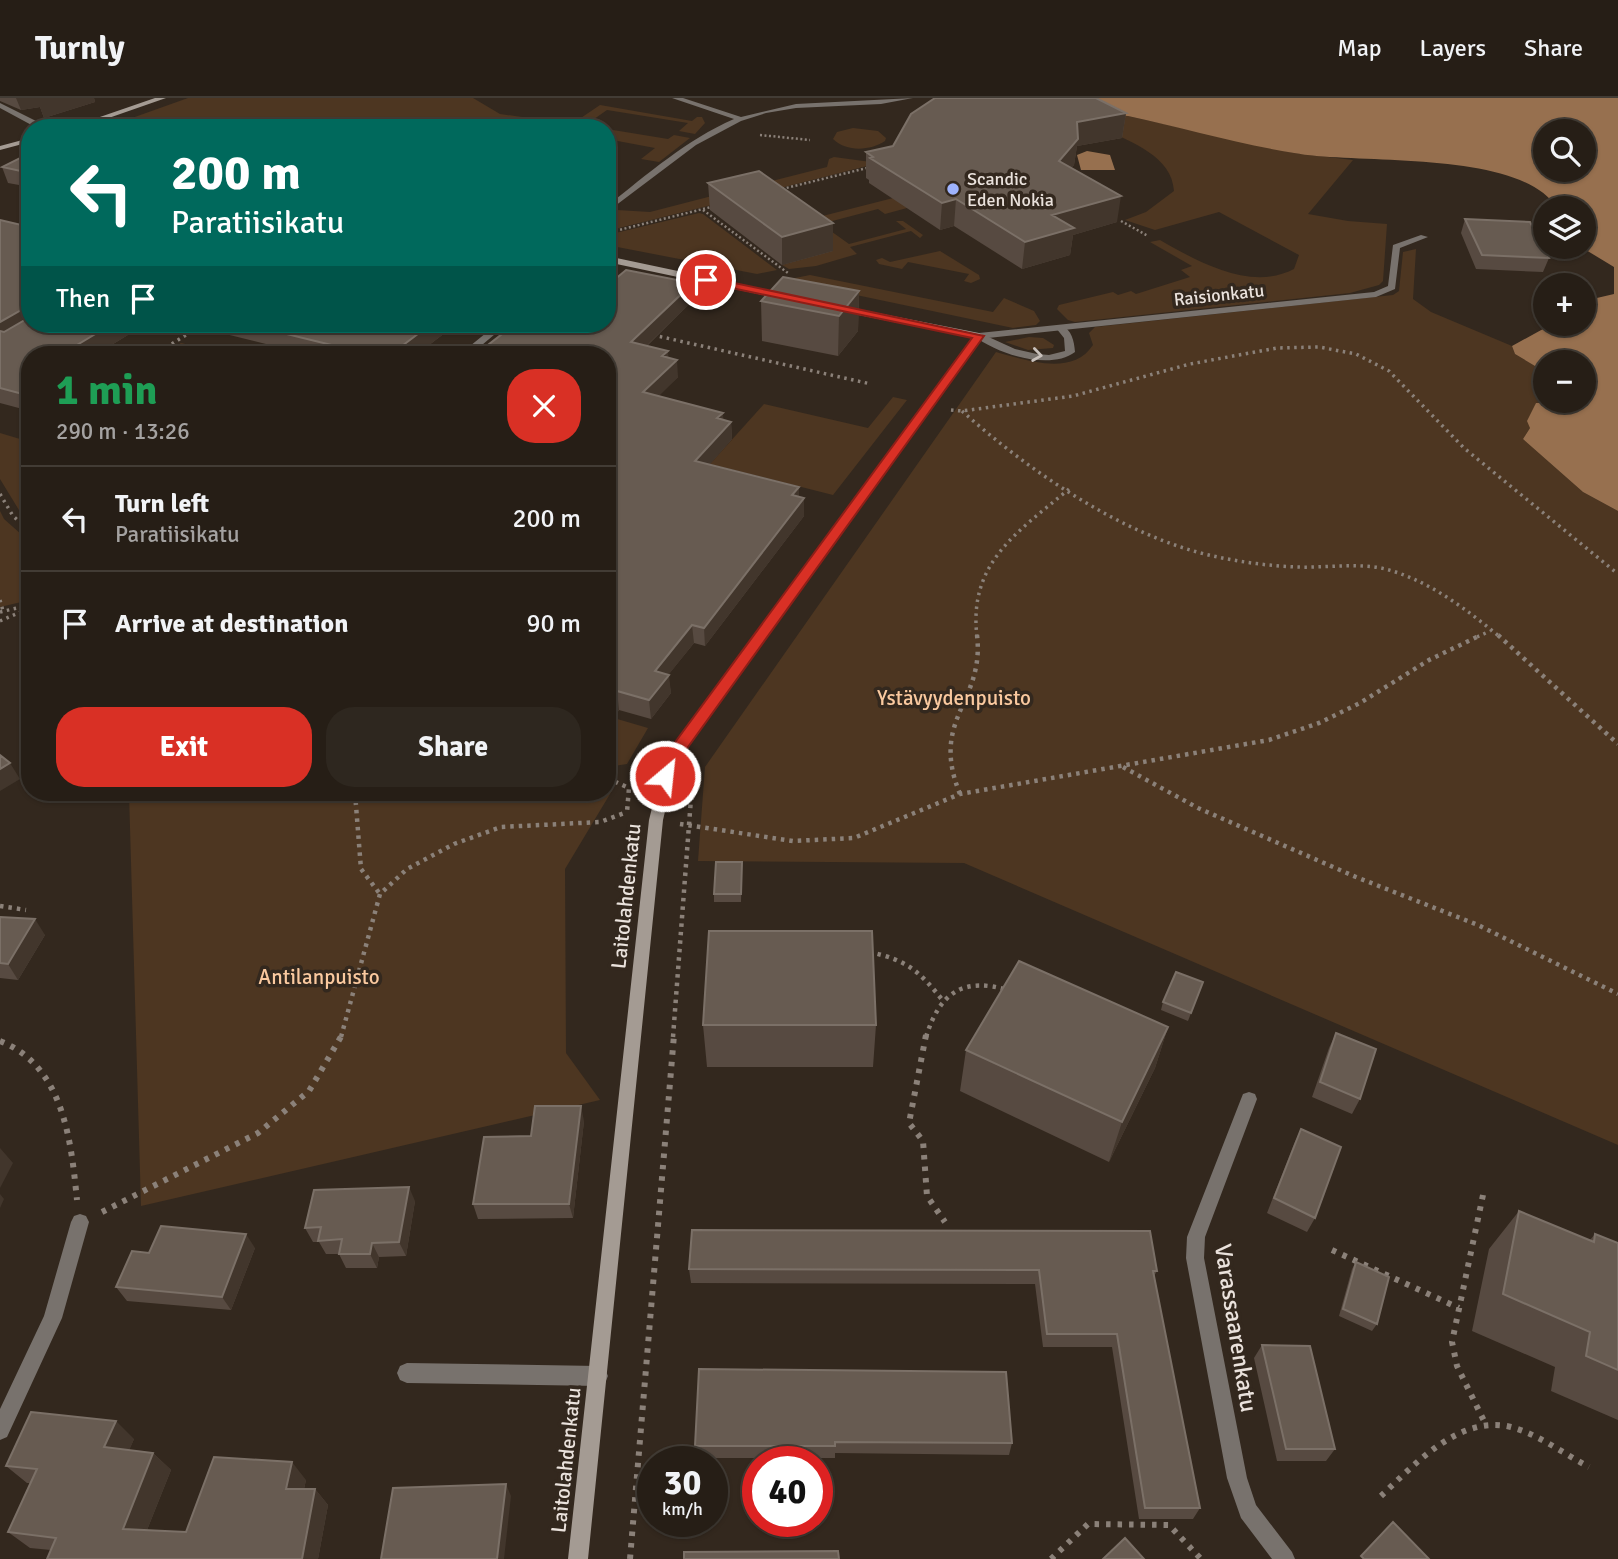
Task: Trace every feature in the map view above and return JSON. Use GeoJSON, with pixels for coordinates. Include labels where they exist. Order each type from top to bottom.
{"type":"FeatureCollection","features":[{"type":"Feature","properties":{"kind":"street"},"geometry":{"type":"LineString","coordinates":[[99,119],[162,98]]}},
{"type":"Feature","properties":{"kind":"street"},"geometry":{"type":"LineString","coordinates":[[676,98],[738,118]]}},
{"type":"Feature","properties":{"kind":"street"},"geometry":{"type":"LineString","coordinates":[[616,203],[699,137],[738,118],[799,105],[909,98]]}},
{"type":"Feature","properties":{"kind":"street"},"geometry":{"type":"LineString","coordinates":[[0,105],[26,119]]}},
{"type":"Feature","properties":{"kind":"street"},"geometry":{"type":"LineString","coordinates":[[0,148],[21,142]]}},
{"type":"Feature","properties":{"kind":"street","name":"Raisionkatu"},"geometry":{"type":"LineString","coordinates":[[979,336],[1387,291],[1392,287],[1396,247],[1424,237]]}},
{"type":"Feature","properties":{"kind":"street"},"geometry":{"type":"LineString","coordinates":[[616,261],[795,299]]}},
{"type":"Feature","properties":{"kind":"street"},"geometry":{"type":"LineString","coordinates":[[835,307],[979,336],[1013,350],[1054,357],[1070,352],[1069,338],[1061,328]]}},
{"type":"Feature","properties":{"kind":"street"},"geometry":{"type":"LineString","coordinates":[[475,346],[491,333]]}},
{"type":"Feature","properties":{"kind":"street","name":"Laitolahdenkatu"},"geometry":{"type":"LineString","coordinates":[[578,1559],[656,820],[671,760],[979,336]]}},
{"type":"Feature","properties":{"kind":"street","name":"Varassaarenkatu"},"geometry":{"type":"LineString","coordinates":[[1249,1099],[1196,1237],[1195,1258],[1237,1478],[1248,1511],[1285,1559]]}},
{"type":"Feature","properties":{"kind":"street"},"geometry":{"type":"LineString","coordinates":[[0,1430],[53,1318],[80,1223]]}},
{"type":"Feature","properties":{"kind":"street"},"geometry":{"type":"LineString","coordinates":[[407,1373],[598,1376]]}},
{"type":"Feature","properties":{"kind":"path"},"geometry":{"type":"LineString","coordinates":[[767,136],[810,140]]}},
{"type":"Feature","properties":{"kind":"path"},"geometry":{"type":"LineString","coordinates":[[769,192],[876,166]]}},
{"type":"Feature","properties":{"kind":"path"},"geometry":{"type":"LineString","coordinates":[[616,231],[715,206]]}},
{"type":"Feature","properties":{"kind":"path"},"geometry":{"type":"LineString","coordinates":[[702,209],[788,273]]}},
{"type":"Feature","properties":{"kind":"path"},"geometry":{"type":"LineString","coordinates":[[1121,220],[1148,236]]}},
{"type":"Feature","properties":{"kind":"path"},"geometry":{"type":"LineString","coordinates":[[169,346],[189,333]]}},
{"type":"Feature","properties":{"kind":"path"},"geometry":{"type":"LineString","coordinates":[[644,333],[871,384]]}},
{"type":"Feature","properties":{"kind":"path"},"geometry":{"type":"LineString","coordinates":[[954,399],[947,409],[962,411],[1075,395],[1212,359],[1272,349],[1315,348],[1357,353],[1376,361],[1389,371],[1464,448],[1618,574]]}},
{"type":"Feature","properties":{"kind":"path"},"geometry":{"type":"LineString","coordinates":[[962,411],[987,435],[1026,464],[1121,519],[1174,545],[1281,566],[1370,567],[1392,572],[1451,601],[1552,682],[1618,744]]}},
{"type":"Feature","properties":{"kind":"path"},"geometry":{"type":"LineString","coordinates":[[960,794],[950,772],[950,746],[953,723],[978,671],[975,607],[981,580],[1000,552],[1025,526],[1069,489]]}},
{"type":"Feature","properties":{"kind":"path"},"geometry":{"type":"LineString","coordinates":[[0,494],[13,516],[21,523]]}},
{"type":"Feature","properties":{"kind":"path"},"geometry":{"type":"LineString","coordinates":[[0,600],[1,611],[21,608]]}},
{"type":"Feature","properties":{"kind":"path"},"geometry":{"type":"LineString","coordinates":[[0,621],[21,611]]}},
{"type":"Feature","properties":{"kind":"path"},"geometry":{"type":"LineString","coordinates":[[691,826],[793,841],[854,838],[960,794],[1269,740],[1319,723],[1360,703],[1429,660],[1490,631]]}},
{"type":"Feature","properties":{"kind":"path"},"geometry":{"type":"LineString","coordinates":[[1122,767],[1198,808],[1356,877],[1478,925],[1618,994]]}},
{"type":"Feature","properties":{"kind":"path"},"geometry":{"type":"LineString","coordinates":[[630,1559],[691,826],[692,775]]}},
{"type":"Feature","properties":{"kind":"path"},"geometry":{"type":"LineString","coordinates":[[616,782],[629,788],[627,812]]}},
{"type":"Feature","properties":{"kind":"path"},"geometry":{"type":"LineString","coordinates":[[356,801],[361,869],[380,894]]}},
{"type":"Feature","properties":{"kind":"path"},"geometry":{"type":"LineString","coordinates":[[0,1041],[12,1044],[39,1066],[68,1129],[80,1223],[258,1133],[309,1091],[343,1032],[380,894],[407,869],[454,844],[501,827],[600,822],[627,812],[656,820]]}},
{"type":"Feature","properties":{"kind":"path"},"geometry":{"type":"LineString","coordinates":[[0,906],[26,909]]}},
{"type":"Feature","properties":{"kind":"path"},"geometry":{"type":"LineString","coordinates":[[861,951],[896,957],[915,966],[944,1002]]}},
{"type":"Feature","properties":{"kind":"path"},"geometry":{"type":"LineString","coordinates":[[945,1222],[927,1196],[923,1141],[909,1123],[919,1060],[936,1009],[961,987],[992,985],[1018,993]]}},
{"type":"Feature","properties":{"kind":"path"},"geometry":{"type":"LineString","coordinates":[[1483,1195],[1452,1342],[1457,1366],[1486,1425]]}},
{"type":"Feature","properties":{"kind":"path"},"geometry":{"type":"LineString","coordinates":[[1332,1250],[1459,1308]]}},
{"type":"Feature","properties":{"kind":"path"},"geometry":{"type":"LineString","coordinates":[[1381,1496],[1428,1453],[1486,1425],[1511,1427],[1589,1467]]}},
{"type":"Feature","properties":{"kind":"path"},"geometry":{"type":"LineString","coordinates":[[1051,1559],[1088,1524],[1169,1525],[1201,1559]]}},
{"type":"Feature","properties":{"kind":"green space"},"geometry":{"type":"Polygon","coordinates":[[[188,98],[473,98],[500,114],[536,119],[129,119],[188,98]]]}},
{"type":"Feature","properties":{"kind":"green space"},"geometry":{"type":"Polygon","coordinates":[[[600,105],[692,121],[702,117],[705,123],[695,134],[679,131],[688,123],[607,110],[594,119],[579,119],[600,105]]]}},
{"type":"Feature","properties":{"kind":"green space"},"geometry":{"type":"Polygon","coordinates":[[[1108,115],[1128,116],[1294,153],[1353,160],[1308,214],[1387,224],[1383,281],[1379,285],[1350,293],[1075,322],[1068,320],[1057,309],[1059,305],[1113,292],[1118,295],[1131,291],[1136,294],[1190,277],[1181,270],[1192,266],[1150,242],[1160,240],[1190,257],[1224,271],[1260,277],[1294,269],[1299,255],[1219,212],[1155,230],[1125,220],[1146,212],[1174,191],[1172,179],[1158,160],[1149,152],[1105,129],[1108,115]]]}},
{"type":"Feature","properties":{"kind":"green space"},"geometry":{"type":"Polygon","coordinates":[[[853,128],[878,131],[886,138],[885,141],[858,149],[844,146],[833,139],[837,132],[853,128]]]}},
{"type":"Feature","properties":{"kind":"green space"},"geometry":{"type":"Polygon","coordinates":[[[616,130],[668,139],[674,135],[690,138],[659,162],[641,159],[655,148],[616,141],[616,130]]]}},
{"type":"Feature","properties":{"kind":"green space"},"geometry":{"type":"Polygon","coordinates":[[[834,157],[871,162],[871,165],[757,194],[748,187],[827,167],[829,159],[834,157]]]}},
{"type":"Feature","properties":{"kind":"green space"},"geometry":{"type":"Polygon","coordinates":[[[739,189],[748,196],[616,229],[617,210],[650,212],[739,189]]]}},
{"type":"Feature","properties":{"kind":"green space"},"geometry":{"type":"Polygon","coordinates":[[[905,195],[912,199],[907,208],[885,214],[878,209],[821,224],[849,244],[906,229],[896,221],[903,221],[923,235],[920,238],[911,231],[850,247],[857,254],[816,266],[789,269],[782,265],[832,250],[795,223],[905,195]]]}},
{"type":"Feature","properties":{"kind":"green space"},"geometry":{"type":"Polygon","coordinates":[[[699,213],[777,270],[757,274],[616,247],[616,233],[699,213]]]}},
{"type":"Feature","properties":{"kind":"green space","name":"Ystävyydenpuisto"},"geometry":{"type":"Polygon","coordinates":[[[1416,249],[1413,299],[1431,312],[1512,346],[1515,354],[1533,365],[1534,413],[1530,428],[1523,439],[1583,492],[1618,511],[1618,1145],[964,863],[698,861],[705,767],[996,352],[1034,362],[1061,363],[1084,355],[1093,345],[1089,333],[1095,327],[1393,295],[1399,291],[1403,252],[1416,249]]]}},
{"type":"Feature","properties":{"kind":"green space"},"geometry":{"type":"Polygon","coordinates":[[[940,251],[979,275],[980,279],[971,283],[964,281],[969,274],[908,262],[902,269],[879,264],[876,260],[882,258],[890,262],[940,251]]]}},
{"type":"Feature","properties":{"kind":"green space"},"geometry":{"type":"Polygon","coordinates":[[[810,275],[993,312],[1004,298],[1034,311],[1040,321],[1036,325],[1013,328],[785,280],[810,275]]]}},
{"type":"Feature","properties":{"kind":"green space"},"geometry":{"type":"Polygon","coordinates":[[[1029,337],[1043,338],[1054,345],[1053,348],[1028,350],[1005,342],[1029,337]]]}},
{"type":"Feature","properties":{"kind":"green space"},"geometry":{"type":"Polygon","coordinates":[[[893,397],[907,400],[833,495],[710,464],[764,404],[868,428],[893,397]]]}},
{"type":"Feature","properties":{"kind":"green space"},"geometry":{"type":"Polygon","coordinates":[[[0,433],[21,439],[21,513],[0,479],[0,433]]]}},
{"type":"Feature","properties":{"kind":"green space"},"geometry":{"type":"Polygon","coordinates":[[[0,511],[4,519],[21,534],[21,602],[0,607],[0,511]]]}},
{"type":"Feature","properties":{"kind":"green space"},"geometry":{"type":"Polygon","coordinates":[[[616,719],[648,728],[627,764],[616,766],[616,719]]]}},
{"type":"Feature","properties":{"kind":"green space","name":"Antilanpuisto"},"geometry":{"type":"Polygon","coordinates":[[[129,801],[606,801],[565,869],[566,1053],[600,1100],[141,1206],[129,801]]]}},
{"type":"Feature","properties":{"kind":"shaded area"},"geometry":{"type":"Polygon","coordinates":[[[1010,98],[1618,98],[1618,511],[1583,492],[1523,439],[1530,428],[1527,421],[1533,409],[1533,413],[1596,413],[1596,350],[1533,350],[1533,365],[1515,354],[1512,346],[1533,334],[1596,336],[1596,298],[1614,294],[1614,267],[1596,256],[1596,196],[1545,196],[1538,189],[1509,176],[1475,168],[1294,153],[1128,116],[1010,98]]]}},
{"type":"Feature","properties":{"kind":"shaded area"},"geometry":{"type":"Polygon","coordinates":[[[1087,151],[1110,155],[1115,170],[1081,170],[1077,155],[1087,151]]]}},
{"type":"Feature","properties":{"kind":"building"},"geometry":{"type":"Polygon","coordinates":[[[935,98],[1096,98],[1126,113],[1077,122],[1078,139],[1059,161],[1121,196],[1052,215],[1074,228],[1025,242],[956,199],[942,203],[870,158],[873,157],[866,152],[893,146],[911,114],[935,98]]]}},
{"type":"Feature","properties":{"kind":"building"},"geometry":{"type":"Polygon","coordinates":[[[21,158],[21,171],[2,167],[21,158]]]}},
{"type":"Feature","properties":{"kind":"building"},"geometry":{"type":"Polygon","coordinates":[[[759,171],[833,223],[782,237],[708,183],[759,171]]]}},
{"type":"Feature","properties":{"kind":"building"},"geometry":{"type":"Polygon","coordinates":[[[1465,219],[1530,222],[1533,228],[1533,257],[1482,255],[1465,219]]]}},
{"type":"Feature","properties":{"kind":"building"},"geometry":{"type":"Polygon","coordinates":[[[0,220],[21,225],[21,310],[0,322],[0,220]]]}},
{"type":"Feature","properties":{"kind":"building"},"geometry":{"type":"Polygon","coordinates":[[[626,270],[693,283],[631,342],[668,351],[662,356],[677,360],[643,392],[723,413],[717,418],[731,422],[695,461],[799,487],[792,495],[804,498],[704,628],[692,625],[655,671],[669,675],[649,700],[616,692],[616,346],[487,346],[503,333],[616,333],[616,278],[626,270]]]}},
{"type":"Feature","properties":{"kind":"building"},"geometry":{"type":"Polygon","coordinates":[[[783,277],[859,291],[839,316],[761,301],[783,277]]]}},
{"type":"Feature","properties":{"kind":"building"},"geometry":{"type":"Polygon","coordinates":[[[21,322],[21,333],[97,333],[75,346],[21,346],[21,394],[0,388],[0,331],[4,332],[21,322]]]}},
{"type":"Feature","properties":{"kind":"building"},"geometry":{"type":"Polygon","coordinates":[[[283,333],[419,333],[402,346],[336,346],[283,333]]]}},
{"type":"Feature","properties":{"kind":"building"},"geometry":{"type":"Polygon","coordinates":[[[0,755],[10,763],[0,769],[0,755]]]}},
{"type":"Feature","properties":{"kind":"building"},"geometry":{"type":"Polygon","coordinates":[[[716,862],[742,862],[741,894],[714,894],[716,862]]]}},
{"type":"Feature","properties":{"kind":"building"},"geometry":{"type":"Polygon","coordinates":[[[0,917],[35,919],[8,964],[0,963],[0,917]]]}},
{"type":"Feature","properties":{"kind":"building"},"geometry":{"type":"Polygon","coordinates":[[[709,931],[872,931],[876,1025],[703,1025],[709,931]]]}},
{"type":"Feature","properties":{"kind":"building"},"geometry":{"type":"Polygon","coordinates":[[[1019,961],[1168,1027],[1122,1122],[966,1050],[1019,961]]]}},
{"type":"Feature","properties":{"kind":"building"},"geometry":{"type":"Polygon","coordinates":[[[1176,972],[1203,982],[1191,1013],[1163,1002],[1176,972]]]}},
{"type":"Feature","properties":{"kind":"building"},"geometry":{"type":"Polygon","coordinates":[[[1336,1033],[1376,1049],[1360,1099],[1320,1082],[1336,1033]]]}},
{"type":"Feature","properties":{"kind":"building"},"geometry":{"type":"Polygon","coordinates":[[[535,1106],[581,1106],[569,1204],[473,1204],[484,1137],[531,1136],[535,1106]]]}},
{"type":"Feature","properties":{"kind":"building"},"geometry":{"type":"Polygon","coordinates":[[[1301,1129],[1341,1147],[1315,1218],[1274,1198],[1301,1129]]]}},
{"type":"Feature","properties":{"kind":"building"},"geometry":{"type":"Polygon","coordinates":[[[409,1187],[399,1242],[372,1243],[370,1254],[339,1254],[342,1239],[318,1241],[321,1227],[305,1228],[314,1190],[409,1187]]]}},
{"type":"Feature","properties":{"kind":"building"},"geometry":{"type":"Polygon","coordinates":[[[1519,1211],[1594,1242],[1595,1234],[1618,1243],[1618,1370],[1586,1356],[1590,1332],[1503,1294],[1519,1211]]]}},
{"type":"Feature","properties":{"kind":"building"},"geometry":{"type":"Polygon","coordinates":[[[161,1226],[246,1234],[222,1297],[116,1287],[132,1251],[149,1253],[161,1226]]]}},
{"type":"Feature","properties":{"kind":"building"},"geometry":{"type":"Polygon","coordinates":[[[692,1230],[1150,1231],[1157,1271],[1153,1271],[1200,1508],[1145,1508],[1117,1334],[1047,1334],[1039,1270],[689,1269],[692,1230]]]}},
{"type":"Feature","properties":{"kind":"building"},"geometry":{"type":"Polygon","coordinates":[[[1356,1262],[1389,1277],[1377,1324],[1343,1309],[1356,1262]]]}},
{"type":"Feature","properties":{"kind":"building"},"geometry":{"type":"Polygon","coordinates":[[[1262,1345],[1310,1346],[1335,1449],[1286,1449],[1262,1345]]]}},
{"type":"Feature","properties":{"kind":"building"},"geometry":{"type":"Polygon","coordinates":[[[699,1369],[1006,1372],[1012,1443],[835,1442],[835,1446],[695,1446],[699,1369]]]}},
{"type":"Feature","properties":{"kind":"building"},"geometry":{"type":"Polygon","coordinates":[[[31,1412],[116,1421],[104,1447],[153,1453],[123,1529],[186,1532],[214,1457],[292,1462],[286,1489],[315,1489],[302,1559],[47,1559],[56,1538],[8,1532],[37,1469],[6,1466],[31,1412]]]}},
{"type":"Feature","properties":{"kind":"building"},"geometry":{"type":"Polygon","coordinates":[[[506,1484],[497,1559],[381,1559],[393,1488],[506,1484]]]}},
{"type":"Feature","properties":{"kind":"building"},"geometry":{"type":"Polygon","coordinates":[[[1393,1522],[1429,1559],[1364,1559],[1361,1556],[1393,1522]]]}},
{"type":"Feature","properties":{"kind":"building"},"geometry":{"type":"Polygon","coordinates":[[[1125,1538],[1144,1559],[1103,1559],[1125,1538]]]}},
{"type":"Feature","properties":{"kind":"building"},"geometry":{"type":"Polygon","coordinates":[[[838,1551],[839,1559],[684,1559],[684,1552],[838,1551]]]}},
{"type":"Feature","properties":{"kind":"place","name":"Scandic Eden Nokia"},"geometry":{"type":"Point","coordinates":[953,189]}},
{"type":"Feature","properties":{"kind":"route"},"geometry":{"type":"LineString","coordinates":[[665,776],[671,760],[979,336],[706,280]]}}]}
